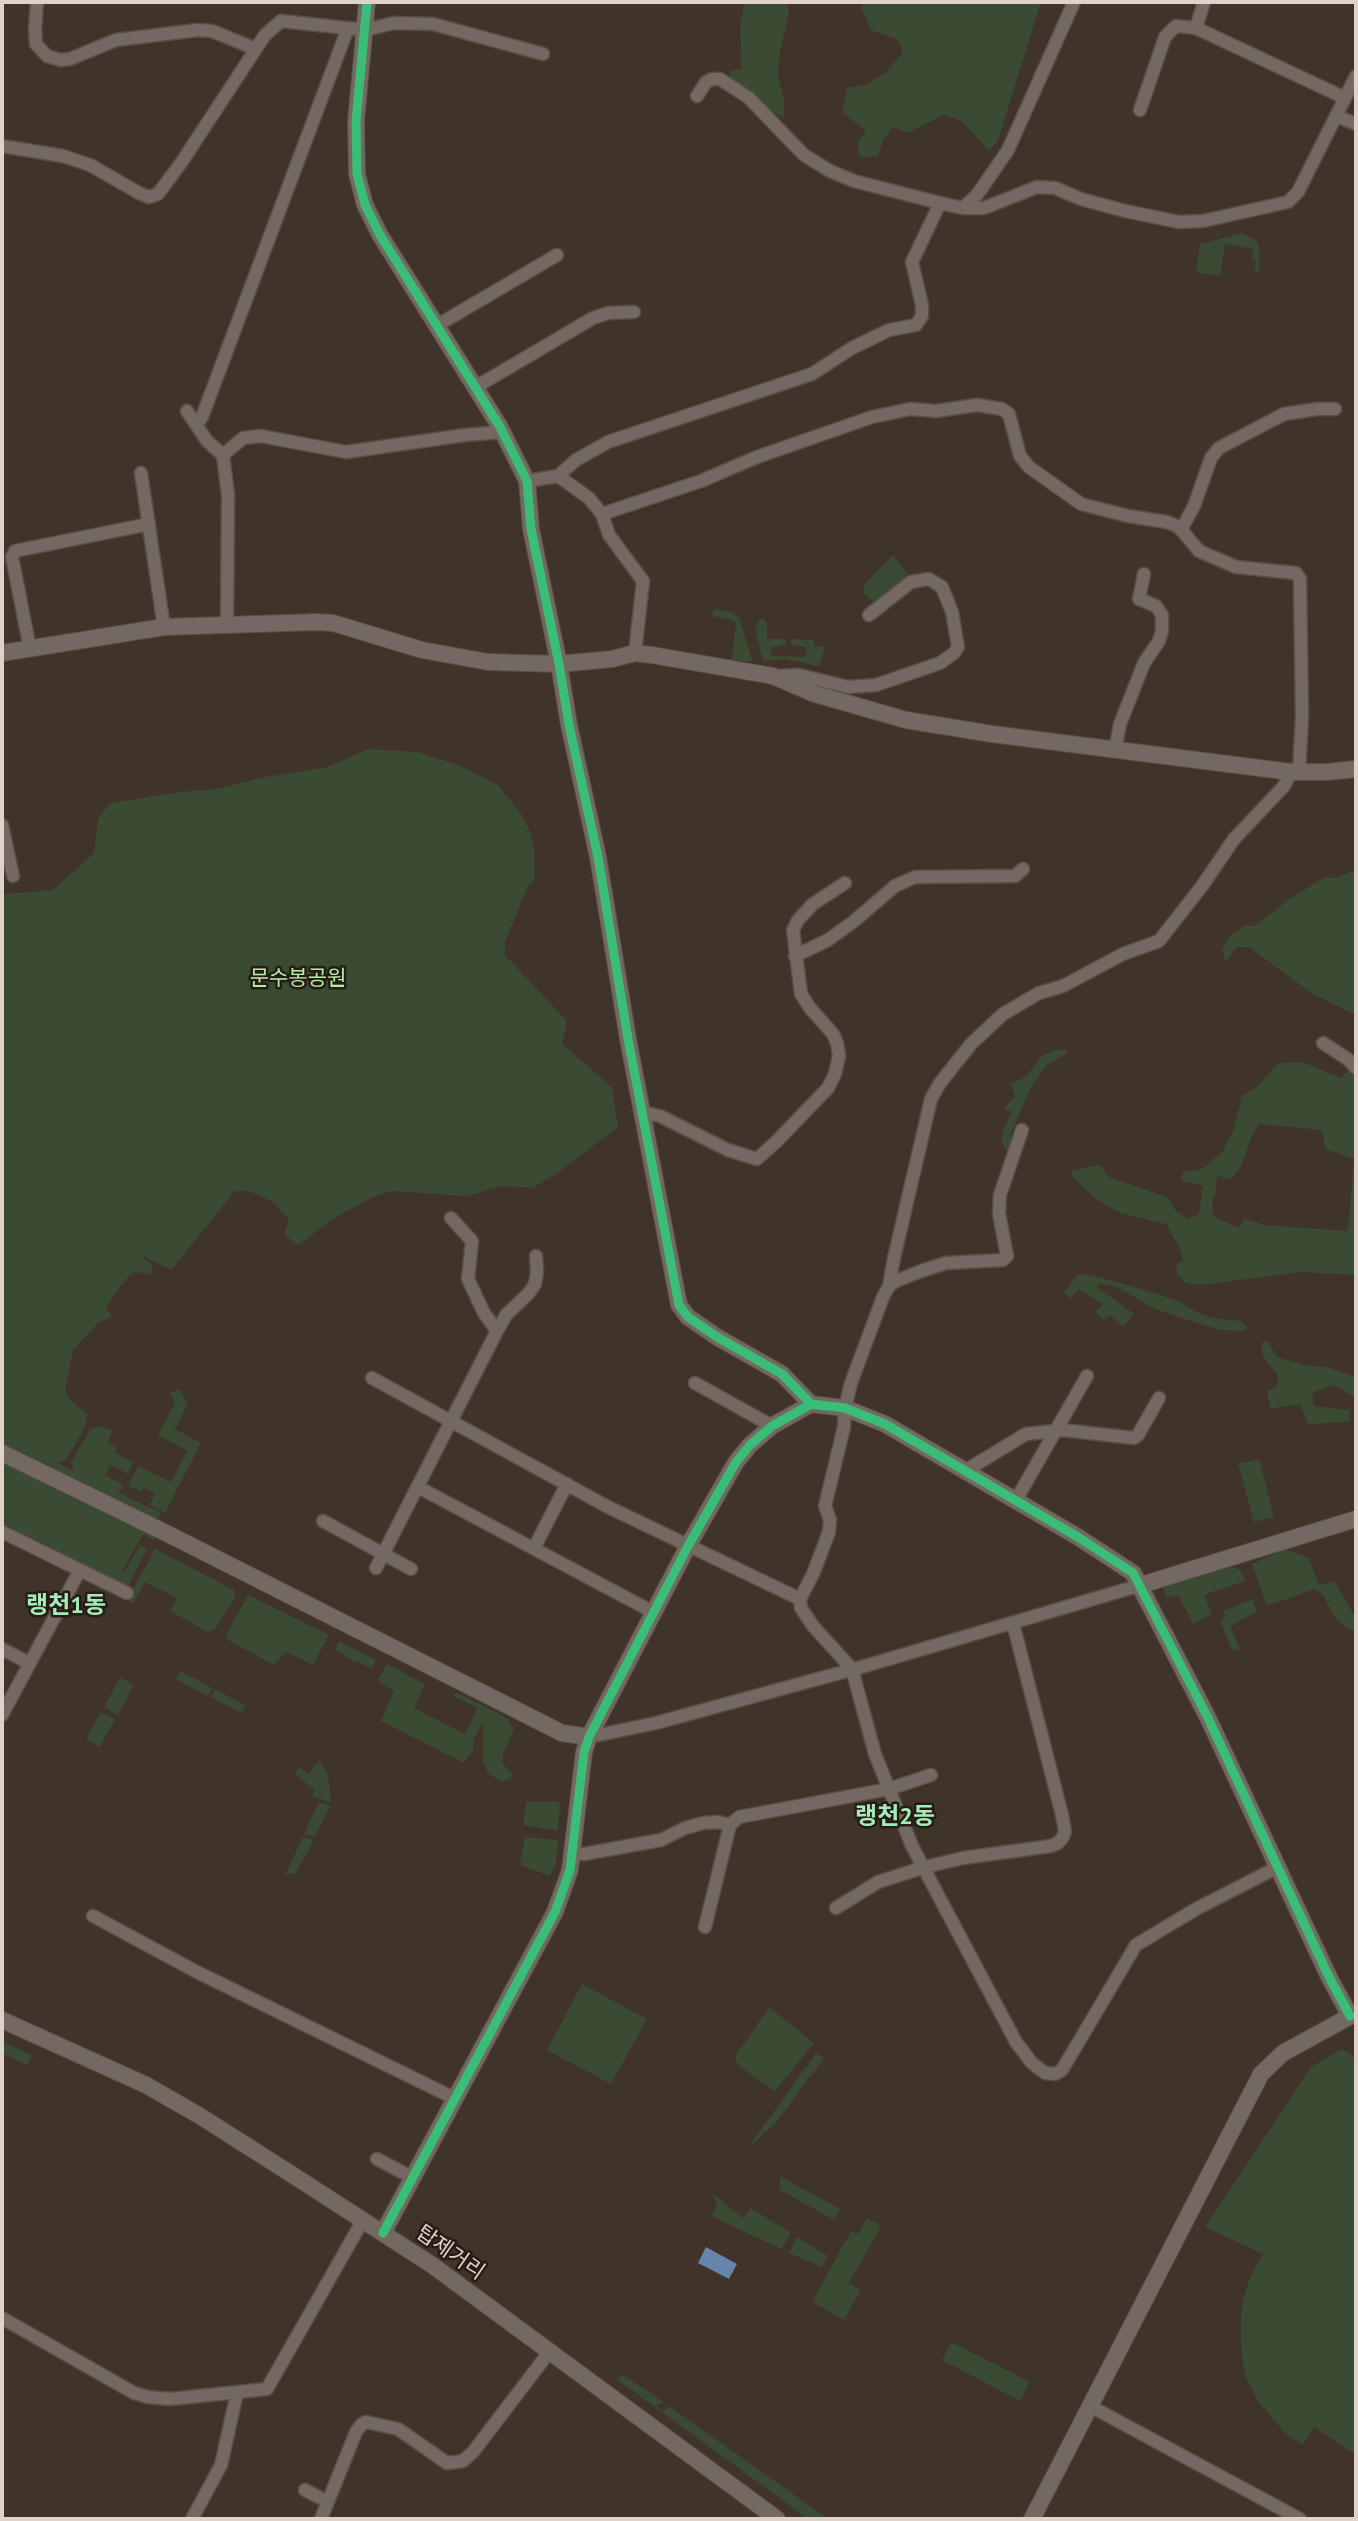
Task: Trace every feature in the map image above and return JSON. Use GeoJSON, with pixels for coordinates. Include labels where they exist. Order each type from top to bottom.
{"type":"FeatureCollection","features":[{"type":"Feature","properties":{"kind":"street"},"geometry":{"type":"LineString","coordinates":[[37,2],[34,29],[36,44],[47,55],[61,60],[70,59],[116,40],[198,30],[212,32],[256,49]]}},
{"type":"Feature","properties":{"kind":"street"},"geometry":{"type":"LineString","coordinates":[[367,2],[356,121],[357,174],[365,205],[380,235],[503,432],[527,481],[531,529],[598,857],[679,1305],[688,1317],[717,1337],[782,1374],[811,1404]]}},
{"type":"Feature","properties":{"kind":"street"},"geometry":{"type":"LineString","coordinates":[[963,208],[977,195],[1008,150],[1074,2]]}},
{"type":"Feature","properties":{"kind":"street"},"geometry":{"type":"LineString","coordinates":[[1196,28],[1204,2]]}},
{"type":"Feature","properties":{"kind":"street"},"geometry":{"type":"LineString","coordinates":[[2,146],[63,156],[90,165],[139,193],[149,197],[158,194],[264,35],[281,21],[365,30],[394,23],[433,24],[543,54]]}},
{"type":"Feature","properties":{"kind":"street"},"geometry":{"type":"LineString","coordinates":[[1140,110],[1165,37],[1177,26],[1196,28],[1345,98]]}},
{"type":"Feature","properties":{"kind":"street"},"geometry":{"type":"LineString","coordinates":[[196,425],[348,28]]}},
{"type":"Feature","properties":{"kind":"street"},"geometry":{"type":"LineString","coordinates":[[697,96],[706,82],[720,79],[749,98],[804,155],[830,171],[854,181],[963,208],[984,208],[1038,187],[1055,188],[1081,199],[1179,222],[1206,221],[1288,202],[1298,192],[1356,76]]}},
{"type":"Feature","properties":{"kind":"street"},"geometry":{"type":"LineString","coordinates":[[1336,116],[1356,124]]}},
{"type":"Feature","properties":{"kind":"street"},"geometry":{"type":"LineString","coordinates":[[527,481],[558,476],[576,460],[608,442],[812,374],[852,348],[889,330],[916,325],[922,316],[922,305],[912,262],[940,203]]}},
{"type":"Feature","properties":{"kind":"street"},"geometry":{"type":"LineString","coordinates":[[436,326],[557,255]]}},
{"type":"Feature","properties":{"kind":"street"},"geometry":{"type":"LineString","coordinates":[[474,387],[593,318],[608,313],[634,312]]}},
{"type":"Feature","properties":{"kind":"street"},"geometry":{"type":"LineString","coordinates":[[602,514],[701,481],[757,457],[872,417],[909,409],[936,411],[977,405],[1002,409],[1009,414],[1020,456],[1029,467],[1081,504],[1128,516],[1167,522],[1179,527],[1199,551],[1236,568],[1289,571],[1296,573],[1300,579],[1302,718],[1295,772],[1234,839],[1159,941],[1123,954],[1063,986],[1040,993],[1003,1014],[971,1044],[940,1083],[931,1099],[889,1286],[856,1371],[845,1408],[844,1427],[825,1506],[830,1520],[829,1532],[800,1599],[801,1608],[813,1626],[852,1669],[875,1754],[912,1846],[1016,2042],[1032,2063],[1045,2073],[1055,2074],[1062,2070],[1136,1945],[1196,1909],[1278,1867]]}},
{"type":"Feature","properties":{"kind":"street"},"geometry":{"type":"LineString","coordinates":[[1181,530],[1194,506],[1211,458],[1219,448],[1284,414],[1335,409]]}},
{"type":"Feature","properties":{"kind":"street"},"geometry":{"type":"LineString","coordinates":[[187,411],[207,441],[223,455],[229,495],[227,623]]}},
{"type":"Feature","properties":{"kind":"street"},"geometry":{"type":"LineString","coordinates":[[223,455],[243,438],[261,436],[346,452],[503,432]]}},
{"type":"Feature","properties":{"kind":"street"},"geometry":{"type":"LineString","coordinates":[[141,473],[164,627]]}},
{"type":"Feature","properties":{"kind":"street"},"geometry":{"type":"LineString","coordinates":[[558,476],[589,498],[602,514],[609,536],[643,581],[635,653]]}},
{"type":"Feature","properties":{"kind":"street"},"geometry":{"type":"LineString","coordinates":[[30,649],[12,556],[15,551],[149,524]]}},
{"type":"Feature","properties":{"kind":"street"},"geometry":{"type":"LineString","coordinates":[[1115,750],[1120,724],[1144,663],[1159,641],[1162,631],[1162,615],[1156,606],[1139,600],[1144,573]]}},
{"type":"Feature","properties":{"kind":"street"},"geometry":{"type":"LineString","coordinates":[[2,653],[164,627],[227,623],[332,623],[409,647],[488,662],[559,664],[612,659],[635,653],[773,676],[799,675],[848,687],[876,685],[940,663],[958,647],[952,612],[942,587],[929,579],[911,582],[869,614]]}},
{"type":"Feature","properties":{"kind":"street"},"geometry":{"type":"LineString","coordinates":[[773,676],[812,693],[906,720],[1295,772],[1356,769]]}},
{"type":"Feature","properties":{"kind":"street"},"geometry":{"type":"LineString","coordinates":[[2,825],[13,876]]}},
{"type":"Feature","properties":{"kind":"street"},"geometry":{"type":"LineString","coordinates":[[795,956],[828,940],[895,886],[915,877],[1015,876],[1023,869]]}},
{"type":"Feature","properties":{"kind":"street"},"geometry":{"type":"LineString","coordinates":[[642,1112],[660,1116],[728,1150],[757,1159],[828,1088],[839,1056],[834,1034],[810,1008],[802,993],[793,930],[798,920],[813,904],[845,883]]}},
{"type":"Feature","properties":{"kind":"street"},"geometry":{"type":"LineString","coordinates":[[1323,1043],[1349,1060],[1356,1068]]}},
{"type":"Feature","properties":{"kind":"street"},"geometry":{"type":"LineString","coordinates":[[889,1286],[908,1276],[946,1263],[1003,1260],[1007,1256],[999,1213],[1000,1195],[1022,1130]]}},
{"type":"Feature","properties":{"kind":"street"},"geometry":{"type":"LineString","coordinates":[[451,1218],[472,1241],[468,1279],[484,1313],[497,1331]]}},
{"type":"Feature","properties":{"kind":"street"},"geometry":{"type":"LineString","coordinates":[[376,1568],[497,1331],[506,1315],[535,1284],[536,1256]]}},
{"type":"Feature","properties":{"kind":"street"},"geometry":{"type":"LineString","coordinates":[[1016,1500],[1087,1376]]}},
{"type":"Feature","properties":{"kind":"street"},"geometry":{"type":"LineString","coordinates":[[372,1378],[608,1507],[800,1599]]}},
{"type":"Feature","properties":{"kind":"street"},"geometry":{"type":"LineString","coordinates":[[695,1383],[772,1426]]}},
{"type":"Feature","properties":{"kind":"street"},"geometry":{"type":"LineString","coordinates":[[965,1471],[1026,1434],[1056,1431],[1134,1438],[1159,1398]]}},
{"type":"Feature","properties":{"kind":"street"},"geometry":{"type":"LineString","coordinates":[[383,2233],[555,1912],[570,1870],[584,1752],[589,1737],[688,1546],[736,1462],[750,1445],[772,1426],[811,1404],[845,1408],[885,1424],[1118,1561],[1133,1573],[1208,1718],[1278,1867],[1353,2015],[1283,2053],[1261,2074],[1032,2519]]}},
{"type":"Feature","properties":{"kind":"street"},"geometry":{"type":"LineString","coordinates":[[2,1452],[562,1733],[589,1737],[656,1723],[852,1669],[1356,1519]]}},
{"type":"Feature","properties":{"kind":"street"},"geometry":{"type":"LineString","coordinates":[[534,1548],[567,1484]]}},
{"type":"Feature","properties":{"kind":"street"},"geometry":{"type":"LineString","coordinates":[[418,1487],[653,1612]]}},
{"type":"Feature","properties":{"kind":"street"},"geometry":{"type":"LineString","coordinates":[[323,1521],[411,1569]]}},
{"type":"Feature","properties":{"kind":"street"},"geometry":{"type":"LineString","coordinates":[[2,1532],[127,1594]]}},
{"type":"Feature","properties":{"kind":"street"},"geometry":{"type":"LineString","coordinates":[[2,1715],[80,1570]]}},
{"type":"Feature","properties":{"kind":"street"},"geometry":{"type":"LineString","coordinates":[[836,1908],[878,1882],[925,1867],[963,1858],[1051,1846],[1063,1837],[1065,1831],[1062,1815],[1013,1623]]}},
{"type":"Feature","properties":{"kind":"street"},"geometry":{"type":"LineString","coordinates":[[2,1649],[29,1663]]}},
{"type":"Feature","properties":{"kind":"street"},"geometry":{"type":"LineString","coordinates":[[705,1927],[730,1825],[739,1817],[889,1789],[931,1775]]}},
{"type":"Feature","properties":{"kind":"street"},"geometry":{"type":"LineString","coordinates":[[572,1854],[662,1840],[685,1828],[703,1823],[718,1822],[730,1825]]}},
{"type":"Feature","properties":{"kind":"street"},"geometry":{"type":"LineString","coordinates":[[93,1916],[195,1971],[456,2099]]}},
{"type":"Feature","properties":{"kind":"street","name":"탑제거리"},"geometry":{"type":"LineString","coordinates":[[2,2020],[146,2085],[200,2116],[363,2220],[432,2265],[777,2519]]}},
{"type":"Feature","properties":{"kind":"street"},"geometry":{"type":"LineString","coordinates":[[377,2160],[413,2178]]}},
{"type":"Feature","properties":{"kind":"street"},"geometry":{"type":"LineString","coordinates":[[2,2318],[134,2393],[148,2398],[170,2399],[267,2389],[363,2220]]}},
{"type":"Feature","properties":{"kind":"street"},"geometry":{"type":"LineString","coordinates":[[321,2519],[361,2425],[366,2422],[398,2429],[447,2463],[463,2461],[473,2452],[550,2351]]}},
{"type":"Feature","properties":{"kind":"street"},"geometry":{"type":"LineString","coordinates":[[192,2519],[221,2465],[237,2393]]}},
{"type":"Feature","properties":{"kind":"street"},"geometry":{"type":"LineString","coordinates":[[1090,2406],[1300,2519]]}},
{"type":"Feature","properties":{"kind":"street"},"geometry":{"type":"LineString","coordinates":[[304,2490],[328,2502]]}},
{"type":"Feature","properties":{"kind":"green space"},"geometry":{"type":"Polygon","coordinates":[[[745,2],[789,2],[778,76],[784,99],[784,118],[768,109],[729,77],[730,71],[741,69],[740,24],[745,2]]]}},
{"type":"Feature","properties":{"kind":"green space"},"geometry":{"type":"Polygon","coordinates":[[[863,2],[1041,2],[998,140],[989,151],[962,121],[944,115],[907,133],[893,127],[883,140],[878,156],[860,158],[857,142],[866,131],[842,112],[847,88],[868,84],[886,72],[903,52],[897,39],[872,31],[861,8],[863,2]]]}},
{"type":"Feature","properties":{"kind":"green space"},"geometry":{"type":"Polygon","coordinates":[[[1242,233],[1257,241],[1259,272],[1254,271],[1256,262],[1252,261],[1253,249],[1225,244],[1220,276],[1196,272],[1200,244],[1242,233]]]}},
{"type":"Feature","properties":{"kind":"green space"},"geometry":{"type":"Polygon","coordinates":[[[893,555],[911,578],[876,604],[863,593],[864,585],[893,555]]]}},
{"type":"Feature","properties":{"kind":"green space"},"geometry":{"type":"Polygon","coordinates":[[[714,609],[731,612],[739,618],[753,662],[732,660],[736,623],[712,616],[714,609]]]}},
{"type":"Feature","properties":{"kind":"green space"},"geometry":{"type":"Polygon","coordinates":[[[760,619],[767,623],[767,639],[786,639],[787,645],[771,647],[773,656],[803,657],[807,653],[806,647],[791,645],[791,639],[814,640],[814,646],[825,647],[819,666],[785,659],[763,661],[755,629],[760,619]]]}},
{"type":"Feature","properties":{"kind":"green space","name":"문수봉공원"},"geometry":{"type":"Polygon","coordinates":[[[368,749],[418,752],[458,765],[498,785],[522,815],[534,848],[535,879],[527,888],[505,942],[505,955],[567,1021],[562,1044],[612,1087],[618,1127],[533,1188],[501,1186],[467,1196],[391,1191],[371,1198],[333,1219],[298,1245],[284,1235],[289,1220],[273,1202],[249,1191],[235,1191],[171,1270],[139,1254],[153,1265],[151,1275],[136,1272],[127,1278],[106,1307],[112,1317],[99,1322],[73,1350],[65,1392],[72,1402],[88,1414],[83,1431],[65,1461],[56,1462],[74,1471],[71,1463],[90,1429],[99,1426],[112,1430],[108,1442],[116,1447],[115,1452],[133,1463],[128,1474],[111,1465],[105,1475],[123,1484],[119,1493],[161,1513],[155,1525],[155,1540],[143,1535],[122,1570],[125,1571],[140,1545],[147,1549],[127,1588],[41,1542],[2,1526],[2,894],[53,890],[94,853],[98,819],[110,803],[217,789],[265,777],[327,767],[368,749]]]}},
{"type":"Feature","properties":{"kind":"green space"},"geometry":{"type":"Polygon","coordinates":[[[1356,870],[1356,1015],[1311,993],[1249,947],[1237,947],[1225,962],[1222,949],[1230,936],[1244,926],[1254,926],[1325,877],[1335,878],[1356,870]]]}},
{"type":"Feature","properties":{"kind":"green space"},"geometry":{"type":"Polygon","coordinates":[[[1066,1049],[1067,1053],[1047,1065],[1031,1087],[1011,1133],[1012,1145],[1005,1149],[1001,1139],[1012,1112],[1004,1108],[1015,1096],[1011,1084],[1027,1076],[1040,1057],[1052,1051],[1066,1049]]]}},
{"type":"Feature","properties":{"kind":"green space"},"geometry":{"type":"Polygon","coordinates":[[[1303,1062],[1340,1078],[1350,1069],[1356,1077],[1356,1275],[1301,1272],[1201,1285],[1185,1283],[1177,1274],[1176,1265],[1183,1260],[1179,1247],[1166,1224],[1120,1213],[1095,1198],[1070,1171],[1100,1165],[1109,1177],[1167,1197],[1175,1210],[1189,1219],[1199,1213],[1203,1186],[1181,1181],[1183,1172],[1202,1169],[1222,1152],[1234,1129],[1242,1096],[1257,1087],[1278,1063],[1303,1062]],[[1259,1124],[1252,1135],[1241,1167],[1232,1179],[1217,1176],[1216,1193],[1212,1200],[1213,1216],[1239,1228],[1244,1218],[1265,1225],[1348,1231],[1354,1159],[1325,1149],[1322,1130],[1259,1124]]]}},
{"type":"Feature","properties":{"kind":"green space"},"geometry":{"type":"Polygon","coordinates":[[[1078,1274],[1138,1288],[1179,1301],[1212,1318],[1241,1321],[1247,1327],[1243,1331],[1220,1330],[1157,1310],[1119,1288],[1098,1283],[1097,1287],[1134,1314],[1123,1327],[1110,1315],[1104,1320],[1095,1312],[1103,1304],[1079,1289],[1071,1299],[1064,1293],[1078,1274]]]}},
{"type":"Feature","properties":{"kind":"green space"},"geometry":{"type":"Polygon","coordinates":[[[1268,1341],[1277,1357],[1308,1366],[1327,1367],[1356,1377],[1356,1401],[1352,1395],[1333,1385],[1312,1393],[1314,1406],[1350,1410],[1349,1422],[1308,1424],[1300,1404],[1270,1409],[1267,1391],[1276,1388],[1278,1376],[1263,1356],[1261,1343],[1268,1341]]]}},
{"type":"Feature","properties":{"kind":"green space"},"geometry":{"type":"Polygon","coordinates":[[[179,1389],[188,1403],[175,1429],[201,1443],[165,1513],[150,1505],[155,1493],[143,1488],[141,1492],[128,1486],[138,1466],[171,1482],[187,1451],[158,1435],[175,1403],[170,1393],[179,1389]]]}},
{"type":"Feature","properties":{"kind":"green space"},"geometry":{"type":"Polygon","coordinates":[[[1259,1459],[1274,1517],[1254,1522],[1238,1464],[1259,1459]]]}},
{"type":"Feature","properties":{"kind":"green space"},"geometry":{"type":"Polygon","coordinates":[[[155,1549],[234,1590],[235,1598],[215,1629],[208,1632],[170,1611],[177,1598],[145,1582],[133,1603],[127,1600],[155,1549]]]}},
{"type":"Feature","properties":{"kind":"green space"},"geometry":{"type":"Polygon","coordinates":[[[1285,1549],[1309,1558],[1319,1585],[1335,1581],[1356,1619],[1353,1631],[1345,1627],[1332,1613],[1324,1596],[1315,1589],[1267,1606],[1252,1564],[1285,1549]]]}},
{"type":"Feature","properties":{"kind":"green space"},"geometry":{"type":"Polygon","coordinates":[[[1224,1566],[1239,1569],[1246,1581],[1204,1595],[1212,1614],[1193,1624],[1178,1595],[1167,1598],[1163,1587],[1224,1566]]]}},
{"type":"Feature","properties":{"kind":"green space"},"geometry":{"type":"Polygon","coordinates":[[[248,1595],[329,1635],[313,1665],[286,1652],[274,1665],[228,1640],[226,1635],[248,1595]]]}},
{"type":"Feature","properties":{"kind":"green space"},"geometry":{"type":"Polygon","coordinates":[[[1253,1599],[1257,1612],[1230,1626],[1240,1649],[1232,1651],[1220,1620],[1226,1617],[1223,1611],[1253,1599]]]}},
{"type":"Feature","properties":{"kind":"green space"},"geometry":{"type":"Polygon","coordinates":[[[339,1641],[376,1660],[372,1669],[335,1650],[339,1641]]]}},
{"type":"Feature","properties":{"kind":"green space"},"geometry":{"type":"Polygon","coordinates":[[[387,1664],[425,1684],[414,1708],[465,1734],[478,1708],[454,1696],[456,1692],[507,1718],[514,1730],[502,1762],[512,1775],[510,1779],[501,1782],[488,1773],[483,1762],[483,1722],[473,1740],[473,1751],[464,1763],[381,1721],[394,1691],[378,1679],[387,1664]]]}},
{"type":"Feature","properties":{"kind":"green space"},"geometry":{"type":"Polygon","coordinates":[[[181,1671],[212,1688],[208,1696],[176,1679],[181,1671]]]}},
{"type":"Feature","properties":{"kind":"green space"},"geometry":{"type":"Polygon","coordinates":[[[120,1677],[134,1685],[118,1715],[104,1707],[120,1677]]]}},
{"type":"Feature","properties":{"kind":"green space"},"geometry":{"type":"Polygon","coordinates":[[[215,1689],[246,1706],[241,1713],[211,1697],[215,1689]]]}},
{"type":"Feature","properties":{"kind":"green space"},"geometry":{"type":"Polygon","coordinates":[[[101,1712],[115,1719],[100,1747],[86,1739],[101,1712]]]}},
{"type":"Feature","properties":{"kind":"green space"},"geometry":{"type":"Polygon","coordinates":[[[320,1760],[328,1775],[331,1803],[312,1796],[315,1790],[294,1774],[299,1767],[308,1774],[320,1760]]]}},
{"type":"Feature","properties":{"kind":"green space"},"geometry":{"type":"Polygon","coordinates":[[[526,1801],[560,1802],[558,1831],[523,1825],[526,1801]]]}},
{"type":"Feature","properties":{"kind":"green space"},"geometry":{"type":"Polygon","coordinates":[[[319,1802],[330,1806],[315,1837],[304,1834],[319,1802]]]}},
{"type":"Feature","properties":{"kind":"green space"},"geometry":{"type":"Polygon","coordinates":[[[303,1837],[314,1840],[296,1873],[285,1875],[303,1837]]]}},
{"type":"Feature","properties":{"kind":"green space"},"geometry":{"type":"Polygon","coordinates":[[[525,1837],[558,1840],[556,1862],[550,1876],[520,1865],[525,1837]]]}},
{"type":"Feature","properties":{"kind":"green space"},"geometry":{"type":"Polygon","coordinates":[[[582,1984],[647,2019],[611,2084],[547,2050],[582,1984]]]}},
{"type":"Feature","properties":{"kind":"green space"},"geometry":{"type":"Polygon","coordinates":[[[769,2007],[814,2043],[775,2091],[738,2065],[735,2057],[769,2007]]]}},
{"type":"Feature","properties":{"kind":"green space"},"geometry":{"type":"Polygon","coordinates":[[[2,2041],[32,2055],[27,2065],[2,2053],[2,2041]]]}},
{"type":"Feature","properties":{"kind":"green space"},"geometry":{"type":"Polygon","coordinates":[[[1342,2049],[1356,2058],[1356,2455],[1314,2427],[1303,2445],[1285,2433],[1258,2401],[1245,2375],[1241,2348],[1241,2316],[1250,2277],[1263,2254],[1205,2227],[1311,2067],[1342,2049]]]}},
{"type":"Feature","properties":{"kind":"green space"},"geometry":{"type":"Polygon","coordinates":[[[816,2053],[824,2058],[776,2123],[747,2149],[816,2053]]]}},
{"type":"Feature","properties":{"kind":"green space"},"geometry":{"type":"Polygon","coordinates":[[[780,2176],[840,2209],[834,2220],[780,2190],[780,2176]]]}},
{"type":"Feature","properties":{"kind":"green space"},"geometry":{"type":"Polygon","coordinates":[[[712,2193],[743,2218],[751,2208],[791,2233],[781,2249],[711,2216],[717,2206],[712,2193]]]}},
{"type":"Feature","properties":{"kind":"green space"},"geometry":{"type":"Polygon","coordinates":[[[867,2218],[881,2226],[849,2283],[861,2290],[844,2320],[812,2302],[851,2231],[858,2234],[867,2218]]]}},
{"type":"Feature","properties":{"kind":"green space"},"geometry":{"type":"Polygon","coordinates":[[[797,2237],[828,2256],[822,2267],[789,2253],[797,2237]]]}},
{"type":"Feature","properties":{"kind":"green space"},"geometry":{"type":"Polygon","coordinates":[[[951,2342],[1030,2382],[1020,2401],[942,2360],[951,2342]]]}},
{"type":"Feature","properties":{"kind":"green space"},"geometry":{"type":"Polygon","coordinates":[[[621,2374],[664,2402],[656,2405],[662,2411],[669,2406],[828,2519],[808,2519],[618,2380],[621,2374]]]}},
{"type":"Feature","properties":{"kind":"water"},"geometry":{"type":"Polygon","coordinates":[[[706,2247],[737,2264],[729,2279],[698,2263],[706,2247]]]}},
{"type":"Feature","properties":{"kind":"cycle path"},"geometry":{"type":"LineString","coordinates":[[367,2],[356,121],[357,174],[365,205],[380,235],[500,427],[527,481],[531,529],[598,857],[628,1039],[679,1305],[688,1317],[717,1337],[782,1374],[811,1404]]}},
{"type":"Feature","properties":{"kind":"cycle path"},"geometry":{"type":"LineString","coordinates":[[383,2233],[555,1912],[570,1870],[584,1752],[589,1737],[688,1546],[736,1462],[750,1445],[772,1426],[811,1404],[845,1408],[885,1424],[1078,1537],[1133,1573],[1208,1718],[1329,1977],[1350,2016]]}},
{"type":"Feature","properties":{"kind":"district","name":"랭천1동"},"geometry":{"type":"Point","coordinates":[66,1606]}},
{"type":"Feature","properties":{"kind":"district","name":"랭천2동"},"geometry":{"type":"Point","coordinates":[895,1817]}}]}
